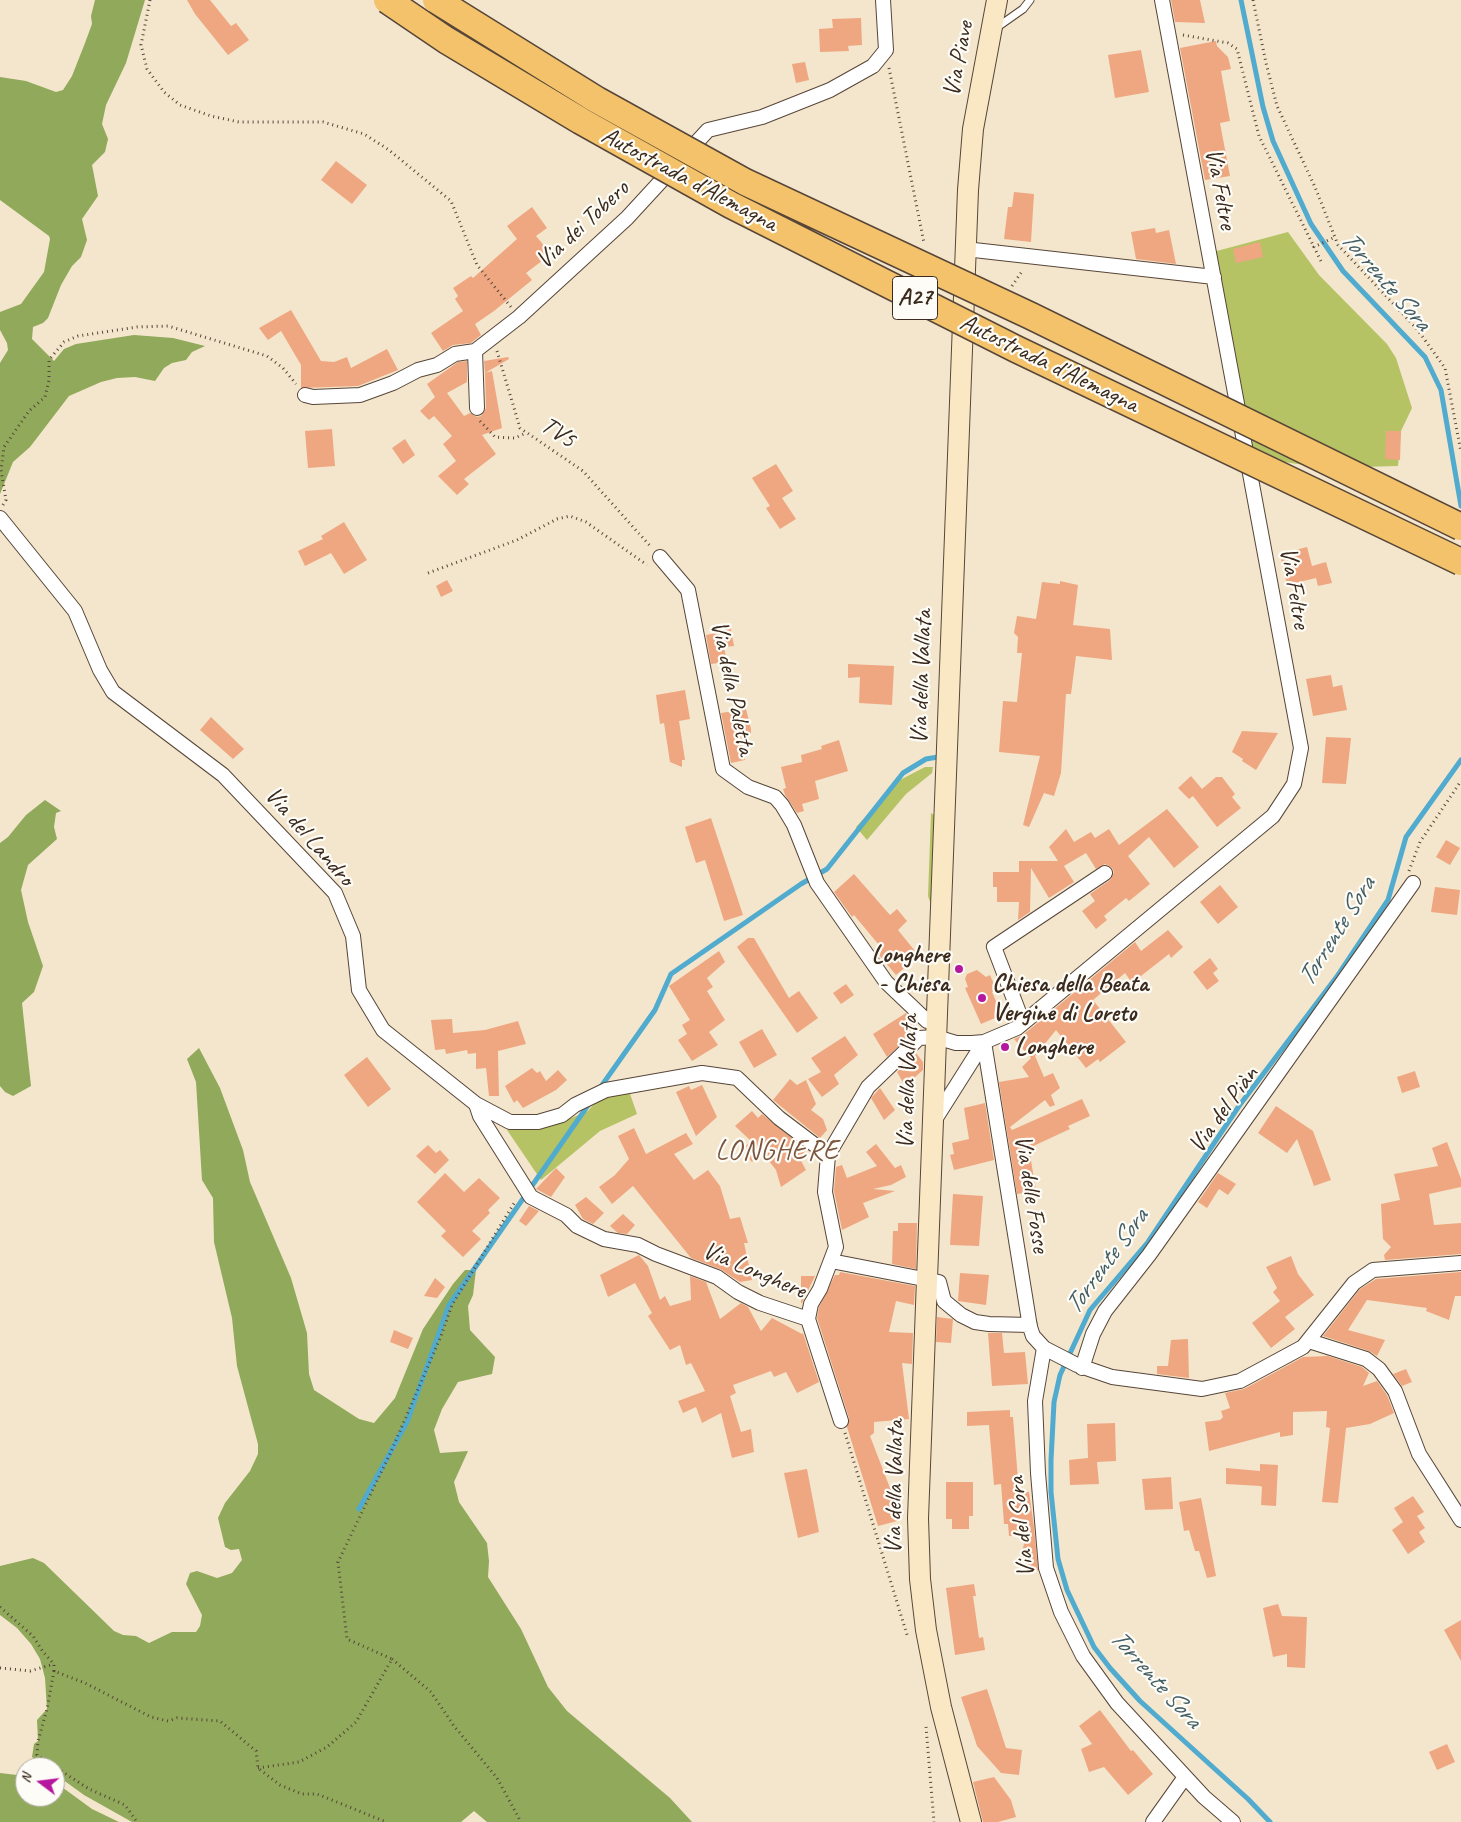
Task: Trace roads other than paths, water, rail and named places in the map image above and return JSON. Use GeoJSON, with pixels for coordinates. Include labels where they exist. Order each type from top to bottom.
{"type":"FeatureCollection","features":[{"type":"Feature","properties":{"kind":"highway","name":"Autostrada d'Alemagna"},"geometry":{"type":"LineString","coordinates":[[387,0],[446,40],[581,121],[731,205],[1016,349],[1461,562]]}},
{"type":"Feature","properties":{"kind":"highway","name":"Autostrada d'Alemagna"},"geometry":{"type":"LineString","coordinates":[[436,0],[597,100],[745,182],[1031,316],[1461,527]]}},
{"type":"Feature","properties":{"kind":"main road","name":"Via Piave"},"geometry":{"type":"LineString","coordinates":[[973,129],[997,0]]}},
{"type":"Feature","properties":{"kind":"main road","name":"Via della Vallata"},"geometry":{"type":"LineString","coordinates":[[971,1822],[941,1707],[926,1630],[920,1579],[918,1518],[965,249],[973,129]]}},
{"type":"Feature","properties":{"kind":"street","name":"Via dei Tobero"},"geometry":{"type":"LineString","coordinates":[[305,395],[313,397],[360,395],[393,383],[418,370],[438,365],[455,354],[475,350],[519,316],[627,218],[708,130],[762,117],[830,90],[873,66],[886,50],[883,0]]}},
{"type":"Feature","properties":{"kind":"street","name":"Via Feltre"},"geometry":{"type":"LineString","coordinates":[[936,1029],[956,1043],[984,1042],[1023,1023],[1273,816],[1294,784],[1301,748],[1162,0]]}},
{"type":"Feature","properties":{"kind":"street"},"geometry":{"type":"LineString","coordinates":[[965,249],[1214,277]]}},
{"type":"Feature","properties":{"kind":"street"},"geometry":{"type":"LineString","coordinates":[[475,350],[477,408]]}},
{"type":"Feature","properties":{"kind":"street","name":"Via del Landro"},"geometry":{"type":"LineString","coordinates":[[0,518],[75,611],[100,670],[113,692],[223,775],[335,893],[353,936],[359,990],[383,1030],[476,1104],[510,1122],[538,1122],[562,1114],[575,1105],[606,1090],[702,1073],[738,1078],[778,1118],[828,1155]]}},
{"type":"Feature","properties":{"kind":"street","name":"Via della Paletta"},"geometry":{"type":"LineString","coordinates":[[660,557],[688,590],[724,769],[748,787],[774,797],[782,805],[794,825],[817,883],[886,982],[936,1029]]}},
{"type":"Feature","properties":{"kind":"street"},"geometry":{"type":"LineString","coordinates":[[1023,1023],[994,948],[1105,873]]}},
{"type":"Feature","properties":{"kind":"street","name":"Via del Piàn"},"geometry":{"type":"LineString","coordinates":[[1079,1367],[1105,1311],[1149,1256],[1413,883]]}},
{"type":"Feature","properties":{"kind":"street","name":"Via Longhere"},"geometry":{"type":"LineString","coordinates":[[476,1104],[480,1116],[531,1197],[566,1214],[577,1226],[604,1239],[638,1245],[688,1268],[703,1270],[760,1303],[808,1319],[811,1304],[836,1247],[825,1192],[828,1155],[868,1087],[919,1038],[936,1029]]}},
{"type":"Feature","properties":{"kind":"street"},"geometry":{"type":"LineString","coordinates":[[933,1122],[984,1042]]}},
{"type":"Feature","properties":{"kind":"street","name":"Via delle Fosse"},"geometry":{"type":"LineString","coordinates":[[984,1042],[1030,1325],[1033,1336],[1044,1348]]}},
{"type":"Feature","properties":{"kind":"street"},"geometry":{"type":"LineString","coordinates":[[831,1261],[939,1282],[944,1301],[961,1315],[975,1322],[1030,1325]]}},
{"type":"Feature","properties":{"kind":"street"},"geometry":{"type":"LineString","coordinates":[[1044,1348],[1079,1367],[1112,1377],[1202,1388],[1240,1381],[1303,1347],[1354,1283],[1373,1270],[1461,1263]]}},
{"type":"Feature","properties":{"kind":"street"},"geometry":{"type":"LineString","coordinates":[[808,1319],[841,1421]]}},
{"type":"Feature","properties":{"kind":"street"},"geometry":{"type":"LineString","coordinates":[[1309,1341],[1366,1359],[1378,1369],[1395,1391],[1420,1454],[1461,1520]]}},
{"type":"Feature","properties":{"kind":"street","name":"Via del Sora"},"geometry":{"type":"LineString","coordinates":[[1044,1348],[1037,1382],[1035,1428],[1044,1552],[1050,1582],[1072,1636],[1096,1675],[1144,1734],[1233,1822]]}},
{"type":"Feature","properties":{"kind":"street"},"geometry":{"type":"LineString","coordinates":[[1154,1822],[1186,1777]]}},
{"type":"Feature","properties":{"kind":"lane"},"geometry":{"type":"LineString","coordinates":[[990,32],[1023,9],[1030,0]]}},
{"type":"Feature","properties":{"kind":"waterway","name":"Torrente Sora"},"geometry":{"type":"LineString","coordinates":[[1241,0],[1263,107],[1273,141],[1311,224],[1343,271],[1425,357],[1441,390],[1461,506]]}},
{"type":"Feature","properties":{"kind":"waterway"},"geometry":{"type":"LineString","coordinates":[[600,1088],[655,1010],[671,974],[801,884],[827,869],[903,773],[926,759],[938,757]]}},
{"type":"Feature","properties":{"kind":"waterway","name":"Torrente Sora"},"geometry":{"type":"LineString","coordinates":[[1270,1822],[1248,1799],[1140,1701],[1094,1647],[1067,1590],[1058,1559],[1051,1492],[1054,1402],[1060,1375],[1090,1310],[1148,1242],[1239,1106],[1338,975],[1388,900],[1406,837],[1461,760]]}},
{"type":"Feature","properties":{"kind":"waterway"},"geometry":{"type":"LineString","coordinates":[[359,1509],[407,1422],[449,1305],[591,1101]]}},
{"type":"Feature","properties":{"kind":"place","name":"Longhere - Chiesa"},"geometry":{"type":"Point","coordinates":[959,969]}},
{"type":"Feature","properties":{"kind":"place","name":"Chiesa della Beata Vergine di Loreto"},"geometry":{"type":"Point","coordinates":[982,998]}},
{"type":"Feature","properties":{"kind":"place","name":"Longhere"},"geometry":{"type":"Point","coordinates":[1005,1047]}},
{"type":"Feature","properties":{"kind":"district","name":"LONGHERE"},"geometry":{"type":"Point","coordinates":[777,1152]}}]}
